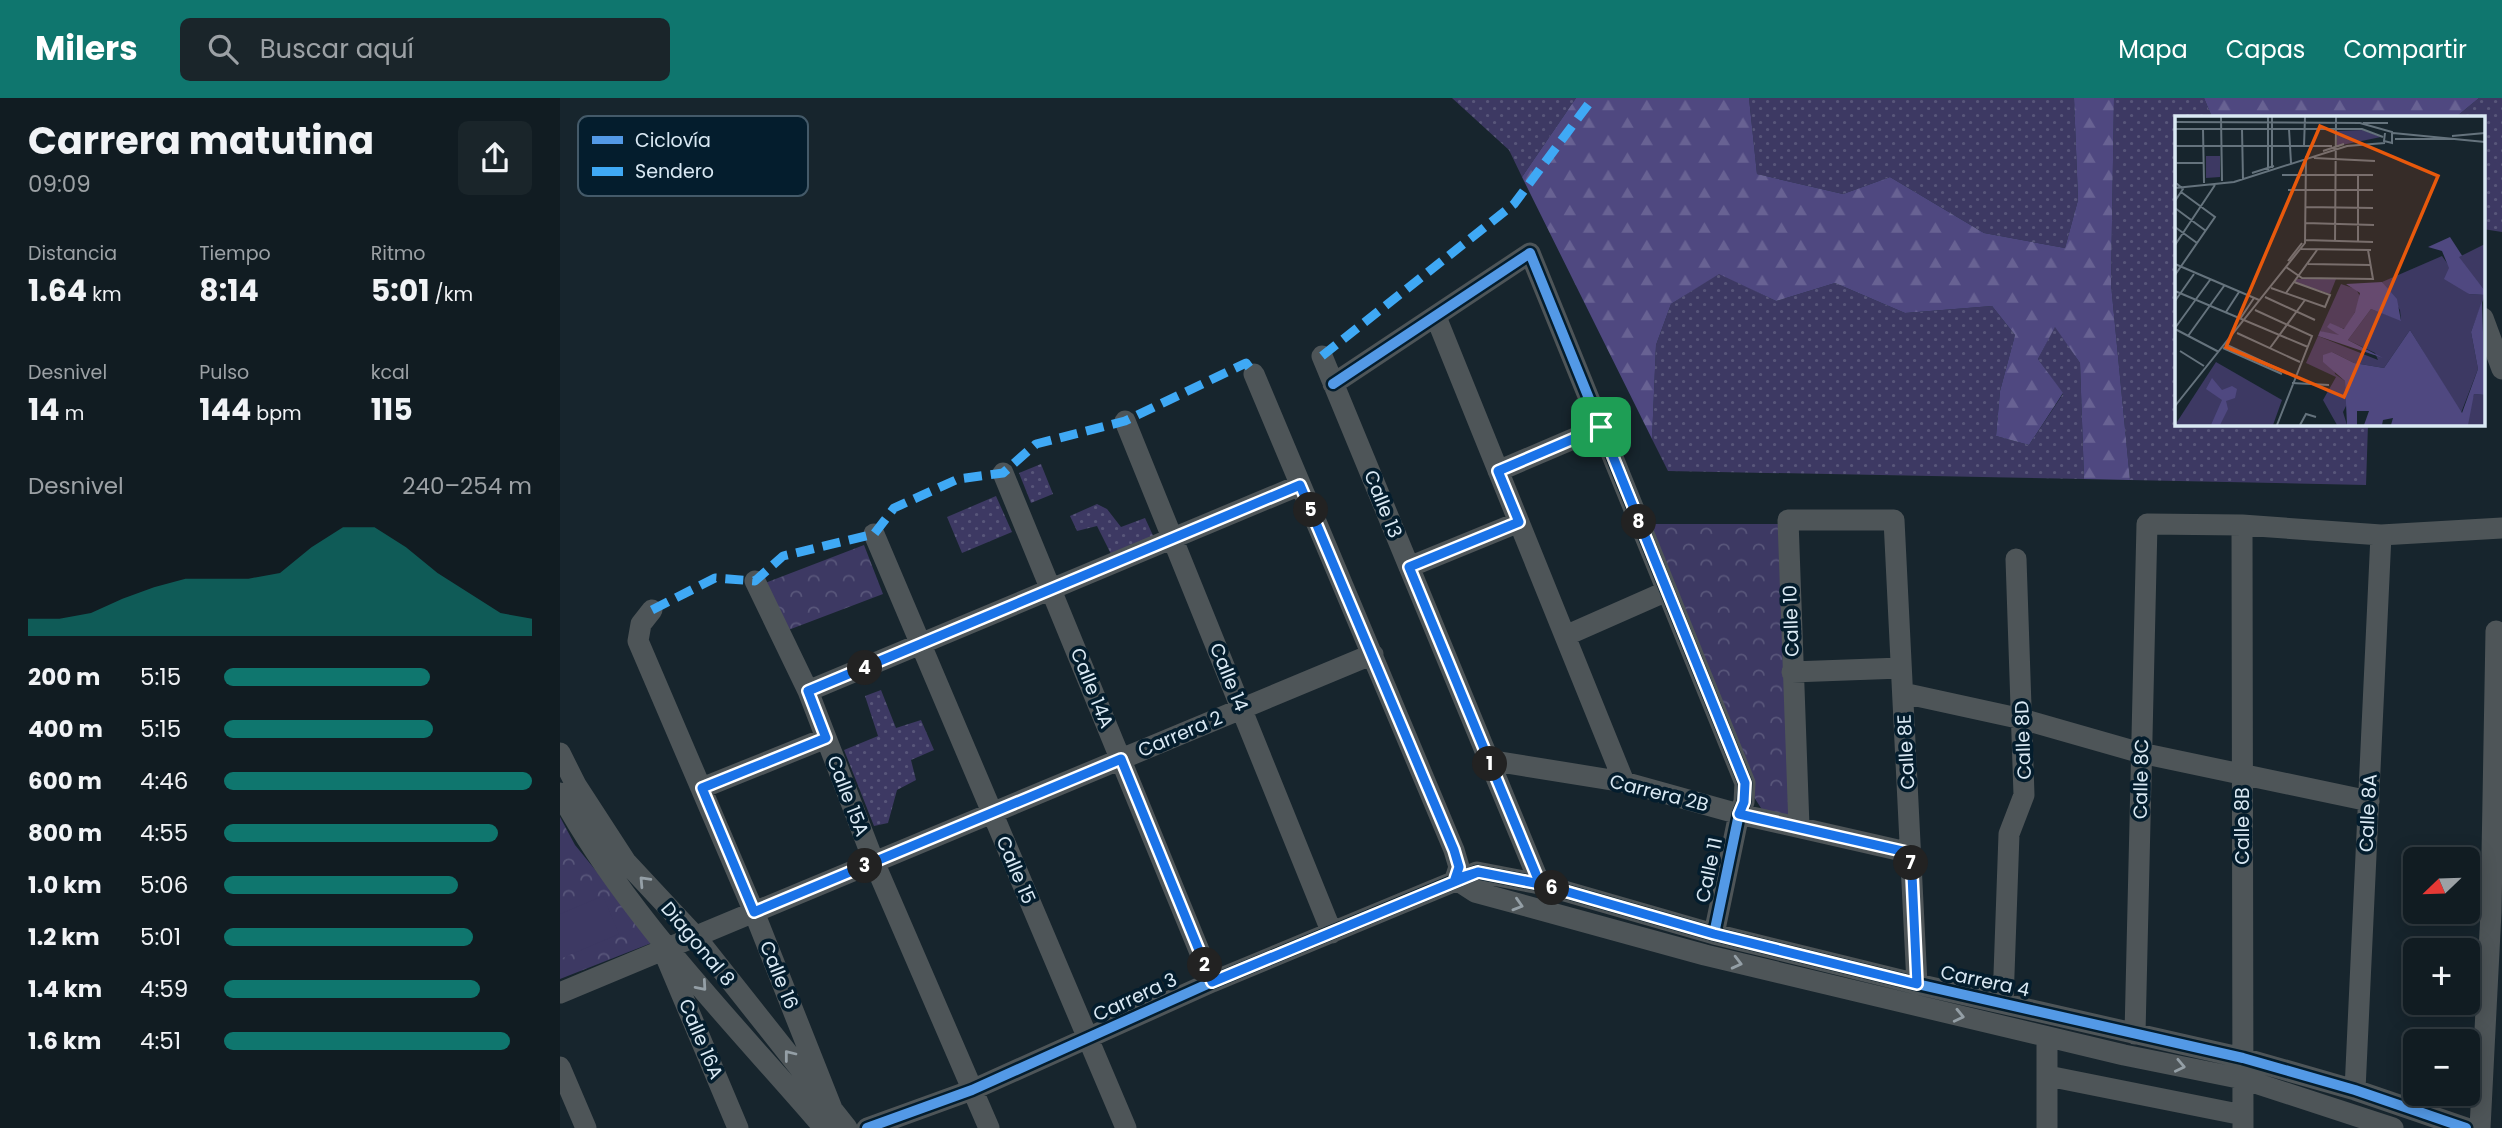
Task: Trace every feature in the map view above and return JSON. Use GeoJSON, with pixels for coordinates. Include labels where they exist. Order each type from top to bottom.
{"type":"FeatureCollection","features":[{"type":"Feature","properties":{"kind":"street","name":"Calle 11"},"geometry":{"type":"LineString","coordinates":[[1436,317],[1530,253],[1745,783],[1744,802],[1739,814],[1714,934]]}},
{"type":"Feature","properties":{"kind":"street"},"geometry":{"type":"LineString","coordinates":[[1333,384],[1436,317],[1624,782]]}},
{"type":"Feature","properties":{"kind":"street"},"geometry":{"type":"LineString","coordinates":[[2484,321],[2502,369]]}},
{"type":"Feature","properties":{"kind":"street","name":"Calle 13"},"geometry":{"type":"LineString","coordinates":[[1322,356],[1540,884]]}},
{"type":"Feature","properties":{"kind":"street"},"geometry":{"type":"LineString","coordinates":[[1254,374],[1454,850],[1459,867],[1455,879]]}},
{"type":"Feature","properties":{"kind":"street","name":"Calle 14"},"geometry":{"type":"LineString","coordinates":[[1125,421],[1332,933]]}},
{"type":"Feature","properties":{"kind":"street"},"geometry":{"type":"LineString","coordinates":[[1498,471],[1601,427]]}},
{"type":"Feature","properties":{"kind":"street","name":"Calle 14A"},"geometry":{"type":"LineString","coordinates":[[1003,473],[1212,982]]}},
{"type":"Feature","properties":{"kind":"street"},"geometry":{"type":"LineString","coordinates":[[808,691],[921,646],[1300,485]]}},
{"type":"Feature","properties":{"kind":"street","name":"Calle 10"},"geometry":{"type":"LineString","coordinates":[[1799,827],[1788,520],[1894,520]]}},
{"type":"Feature","properties":{"kind":"street","name":"Calle 8E"},"geometry":{"type":"LineString","coordinates":[[1894,520],[1917,984]]}},
{"type":"Feature","properties":{"kind":"street"},"geometry":{"type":"LineString","coordinates":[[1409,567],[1519,522]]}},
{"type":"Feature","properties":{"kind":"street","name":"Calle 8C"},"geometry":{"type":"LineString","coordinates":[[2135,1034],[2147,524],[2242,525]]}},
{"type":"Feature","properties":{"kind":"street"},"geometry":{"type":"LineString","coordinates":[[2242,525],[2381,535],[2502,528]]}},
{"type":"Feature","properties":{"kind":"street","name":"Calle 8B"},"geometry":{"type":"LineString","coordinates":[[2242,525],[2243,1121]]}},
{"type":"Feature","properties":{"kind":"street","name":"Calle 15"},"geometry":{"type":"LineString","coordinates":[[874,534],[1126,1128]]}},
{"type":"Feature","properties":{"kind":"street","name":"Calle 8A"},"geometry":{"type":"LineString","coordinates":[[2355,1090],[2381,535]]}},
{"type":"Feature","properties":{"kind":"street","name":"Calle 8D"},"geometry":{"type":"LineString","coordinates":[[2003,1002],[2009,834],[2024,795],[2016,559]]}},
{"type":"Feature","properties":{"kind":"street","name":"Calle 15A"},"geometry":{"type":"LineString","coordinates":[[755,581],[808,691],[874,862],[989,1128]]}},
{"type":"Feature","properties":{"kind":"street"},"geometry":{"type":"LineString","coordinates":[[1565,636],[1667,591]]}},
{"type":"Feature","properties":{"kind":"street","name":"Calle 16"},"geometry":{"type":"LineString","coordinates":[[652,610],[641,624],[638,641],[754,912],[828,1119]]}},
{"type":"Feature","properties":{"kind":"street"},"geometry":{"type":"LineString","coordinates":[[2480,1128],[2497,912],[2496,631]]}},
{"type":"Feature","properties":{"kind":"street","name":"Carrera 2"},"geometry":{"type":"LineString","coordinates":[[666,948],[1373,653]]}},
{"type":"Feature","properties":{"kind":"street"},"geometry":{"type":"LineString","coordinates":[[1792,672],[1901,668]]}},
{"type":"Feature","properties":{"kind":"street"},"geometry":{"type":"LineString","coordinates":[[1903,693],[2022,719],[2141,752],[2369,801]]}},
{"type":"Feature","properties":{"kind":"street"},"geometry":{"type":"LineString","coordinates":[[702,788],[826,738]]}},
{"type":"Feature","properties":{"kind":"street","name":"Diagonal 8"},"geometry":{"type":"LineString","coordinates":[[560,753],[576,785],[626,862],[695,936],[828,1119]]}},
{"type":"Feature","properties":{"kind":"street","name":"Carrera 2B"},"geometry":{"type":"LineString","coordinates":[[1488,760],[1624,782],[1739,814],[1911,853]]}},
{"type":"Feature","properties":{"kind":"street","name":"Diagonal 8"},"geometry":{"type":"LineString","coordinates":[[560,793],[582,834],[666,948],[828,1119],[847,1128]]}},
{"type":"Feature","properties":{"kind":"street","name":"Carrera 4"},"geometry":{"type":"LineString","coordinates":[[1455,879],[1478,872],[1540,884],[1714,934],[2135,1034],[2243,1069],[2393,1128]]}},
{"type":"Feature","properties":{"kind":"street","name":"Carrera 4"},"geometry":{"type":"LineString","coordinates":[[1455,879],[1475,892],[1654,942],[2047,1037],[2355,1090],[2466,1128]]}},
{"type":"Feature","properties":{"kind":"street","name":"Carrera 3"},"geometry":{"type":"LineString","coordinates":[[867,1128],[972,1090],[1212,982],[1455,879]]}},
{"type":"Feature","properties":{"kind":"street"},"geometry":{"type":"LineString","coordinates":[[560,993],[666,948]]}},
{"type":"Feature","properties":{"kind":"street","name":"Calle 16A"},"geometry":{"type":"LineString","coordinates":[[666,948],[738,1128]]}},
{"type":"Feature","properties":{"kind":"street"},"geometry":{"type":"LineString","coordinates":[[2047,1037],[2047,1128]]}},
{"type":"Feature","properties":{"kind":"street"},"geometry":{"type":"LineString","coordinates":[[560,1067],[586,1128]]}},
{"type":"Feature","properties":{"kind":"street"},"geometry":{"type":"LineString","coordinates":[[2048,1076],[2243,1121]]}},
{"type":"Feature","properties":{"kind":"green space"},"geometry":{"type":"Polygon","coordinates":[[[1452,98],[1576,98],[1522,177],[1509,150],[1452,98]]]}},
{"type":"Feature","properties":{"kind":"green space"},"geometry":{"type":"Polygon","coordinates":[[[1576,98],[1749,98],[1757,174],[1843,194],[1890,177],[1984,233],[2065,248],[2078,200],[2074,98],[2114,98],[2111,284],[2130,480],[2084,479],[2080,363],[2055,327],[2038,359],[2063,393],[2029,445],[1996,436],[2000,391],[2015,335],[1992,306],[1905,313],[1835,283],[1776,301],[1719,274],[1671,304],[1656,345],[1652,439],[1522,177],[1576,98]]]}},
{"type":"Feature","properties":{"kind":"green space"},"geometry":{"type":"Polygon","coordinates":[[[1749,98],[2074,98],[2078,200],[2065,248],[1984,233],[1890,177],[1843,194],[1757,174],[1749,98]]]}},
{"type":"Feature","properties":{"kind":"green space"},"geometry":{"type":"Polygon","coordinates":[[[2114,98],[2204,98],[2212,116],[2175,116],[2175,425],[2368,425],[2366,485],[2130,480],[2111,284],[2114,98]]]}},
{"type":"Feature","properties":{"kind":"green space"},"geometry":{"type":"Polygon","coordinates":[[[2204,98],[2479,98],[2457,116],[2212,116],[2204,98]]]}},
{"type":"Feature","properties":{"kind":"green space"},"geometry":{"type":"Polygon","coordinates":[[[2479,98],[2502,98],[2502,232],[2484,229],[2484,116],[2457,116],[2479,98]]]}},
{"type":"Feature","properties":{"kind":"green space"},"geometry":{"type":"Polygon","coordinates":[[[1719,273],[1776,301],[1835,283],[1905,313],[1992,306],[2015,335],[2000,391],[1996,436],[2029,445],[2063,394],[2038,359],[2055,326],[2080,363],[2084,479],[1668,471],[1652,439],[1656,345],[1671,304],[1719,273]]]}},
{"type":"Feature","properties":{"kind":"green space"},"geometry":{"type":"Polygon","coordinates":[[[1041,464],[1053,494],[1031,503],[1019,473],[1041,464]]]}},
{"type":"Feature","properties":{"kind":"green space"},"geometry":{"type":"Polygon","coordinates":[[[996,496],[1012,532],[962,553],[947,517],[996,496]]]}},
{"type":"Feature","properties":{"kind":"green space"},"geometry":{"type":"Polygon","coordinates":[[[1097,504],[1107,509],[1121,527],[1145,518],[1156,542],[1113,558],[1097,526],[1077,531],[1070,516],[1097,504]]]}},
{"type":"Feature","properties":{"kind":"green space"},"geometry":{"type":"Polygon","coordinates":[[[1646,524],[1778,524],[1799,827],[1768,819],[1745,783],[1646,524]]]}},
{"type":"Feature","properties":{"kind":"green space"},"geometry":{"type":"Polygon","coordinates":[[[864,545],[883,594],[783,632],[765,583],[864,545]]]}},
{"type":"Feature","properties":{"kind":"green space"},"geometry":{"type":"Polygon","coordinates":[[[881,690],[896,728],[921,720],[934,750],[911,760],[916,780],[897,790],[888,823],[874,826],[844,750],[878,736],[865,696],[881,690]]]}},
{"type":"Feature","properties":{"kind":"green space"},"geometry":{"type":"Polygon","coordinates":[[[560,817],[575,845],[654,942],[560,979],[560,817]]]}},
{"type":"Feature","properties":{"kind":"green space"},"geometry":{"type":"Polygon","coordinates":[[[603,896],[619,934],[560,959],[560,914],[603,896]]]}},
{"type":"Feature","properties":{"kind":"marked path"},"geometry":{"type":"LineString","coordinates":[[1322,356],[1514,204],[1593,98]]}},
{"type":"Feature","properties":{"kind":"marked path"},"geometry":{"type":"LineString","coordinates":[[652,610],[715,578],[755,581],[783,556],[874,534],[894,508],[958,479],[1003,473],[1036,444],[1125,421],[1246,363],[1254,374]]}},
{"type":"Feature","properties":{"kind":"cycle path"},"geometry":{"type":"LineString","coordinates":[[1333,384],[1530,253],[1745,783],[1744,802],[1739,814],[1714,934]]}},
{"type":"Feature","properties":{"kind":"cycle path"},"geometry":{"type":"LineString","coordinates":[[867,1128],[972,1090],[1212,982],[1477,872],[1540,884],[1714,934],[1917,984],[2243,1058],[2355,1090],[2466,1128]]}},
{"type":"Feature","properties":{"kind":"route"},"geometry":{"type":"LineString","coordinates":[[1601,427],[1498,471],[1519,522],[1409,567],[1540,884],[1478,872],[1455,879],[1446,886],[1212,982],[1121,759],[754,912],[702,788],[826,738],[808,691],[921,646],[1300,485],[1454,850],[1459,867],[1455,879],[1478,872],[1540,884],[1714,934],[1917,984],[1911,853],[1739,814],[1744,802],[1745,783],[1601,427]]}}]}
